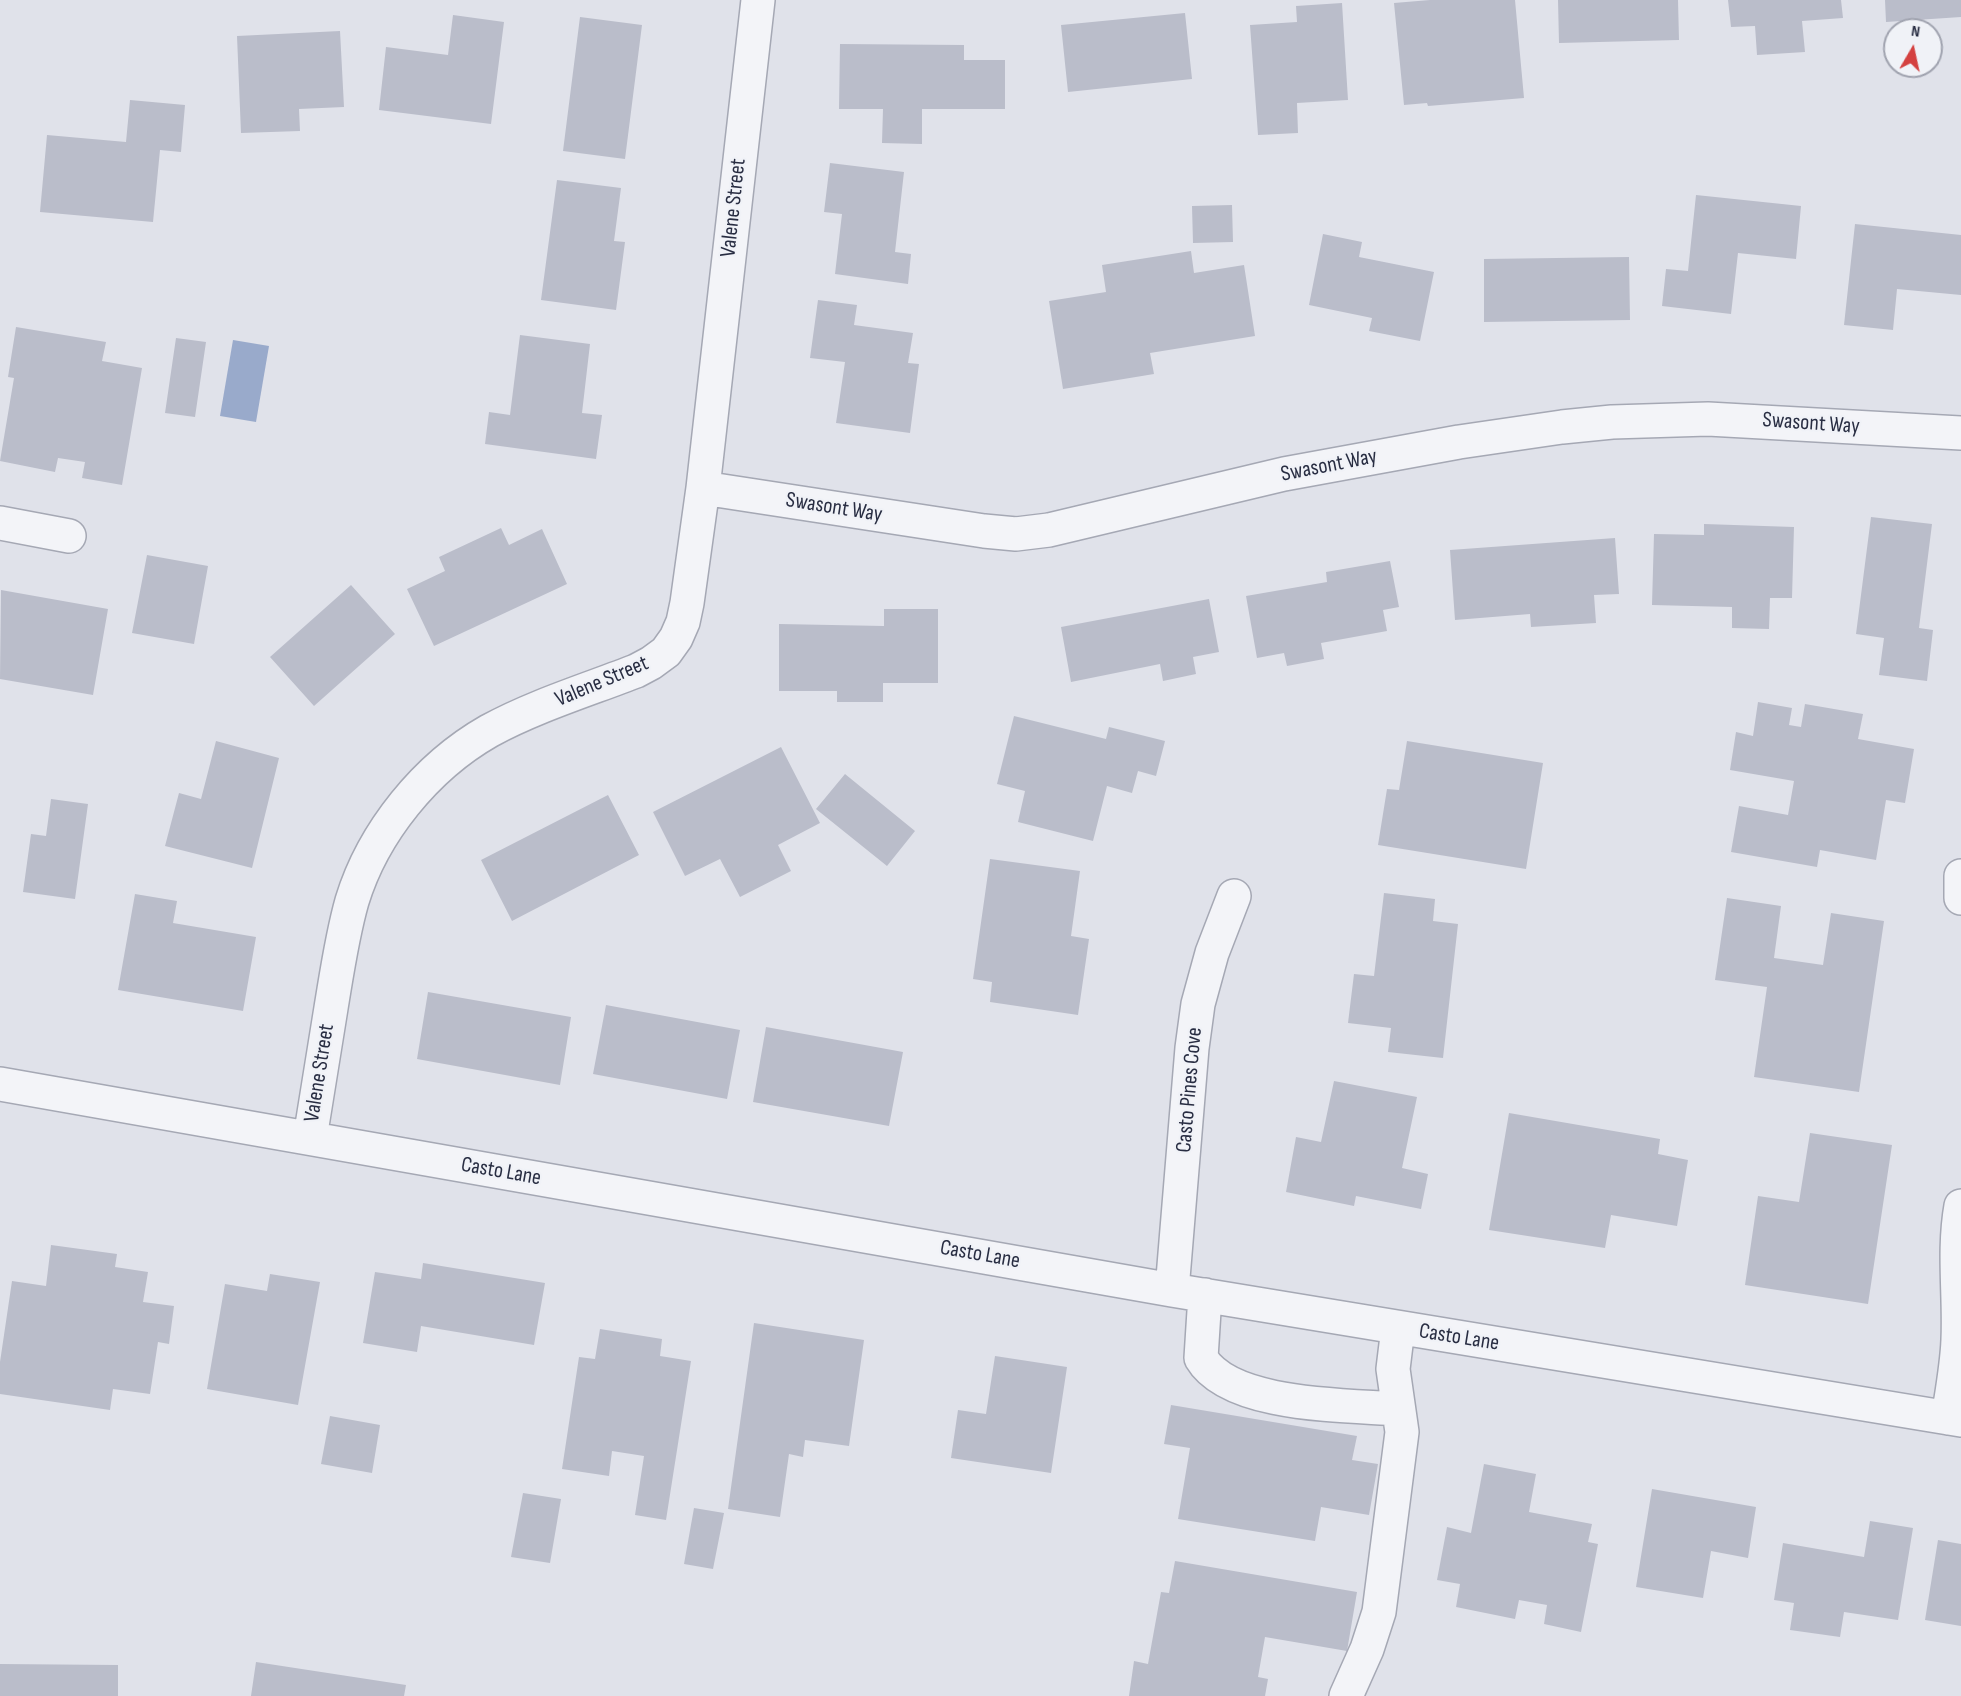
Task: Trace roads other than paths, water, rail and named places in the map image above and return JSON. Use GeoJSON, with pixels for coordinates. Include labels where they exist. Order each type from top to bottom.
{"type":"FeatureCollection","features":[{"type":"Feature","properties":{"kind":"street","name":"Valene Street"},"geometry":{"type":"LineString","coordinates":[[310,1138],[344,934],[353,899],[384,833],[405,804],[457,753],[488,732],[521,716],[651,663],[666,652],[683,622],[703,488],[758,0]]}},
{"type":"Feature","properties":{"kind":"street","name":"Swasont Way"},"geometry":{"type":"LineString","coordinates":[[703,488],[1016,534],[1049,530],[1284,474],[1459,442],[1562,428],[1640,420],[1708,419],[1961,434]]}},
{"type":"Feature","properties":{"kind":"street"},"geometry":{"type":"LineString","coordinates":[[0,523],[69,536]]}},
{"type":"Feature","properties":{"kind":"street"},"geometry":{"type":"LineString","coordinates":[[1961,876],[1961,898]]}},
{"type":"Feature","properties":{"kind":"street","name":"Casto Pines Cove"},"geometry":{"type":"LineString","coordinates":[[1172,1290],[1192,1048],[1198,1004],[1212,953],[1234,896]]}},
{"type":"Feature","properties":{"kind":"street","name":"Casto Lane"},"geometry":{"type":"LineString","coordinates":[[0,1084],[1172,1290],[1955,1419]]}},
{"type":"Feature","properties":{"kind":"street"},"geometry":{"type":"LineString","coordinates":[[1955,1419],[1958,1338],[1957,1241],[1961,1206]]}},
{"type":"Feature","properties":{"kind":"street"},"geometry":{"type":"LineString","coordinates":[[1205,1295],[1201,1358],[1206,1367],[1225,1381],[1245,1390],[1287,1400],[1398,1409]]}},
{"type":"Feature","properties":{"kind":"street"},"geometry":{"type":"LineString","coordinates":[[1346,1696],[1367,1649],[1379,1612],[1402,1432],[1393,1369],[1398,1328]]}},
{"type":"Feature","properties":{"kind":"water"},"geometry":{"type":"Polygon","coordinates":[[[233,340],[269,346],[256,422],[220,416],[233,340]]]}}]}
